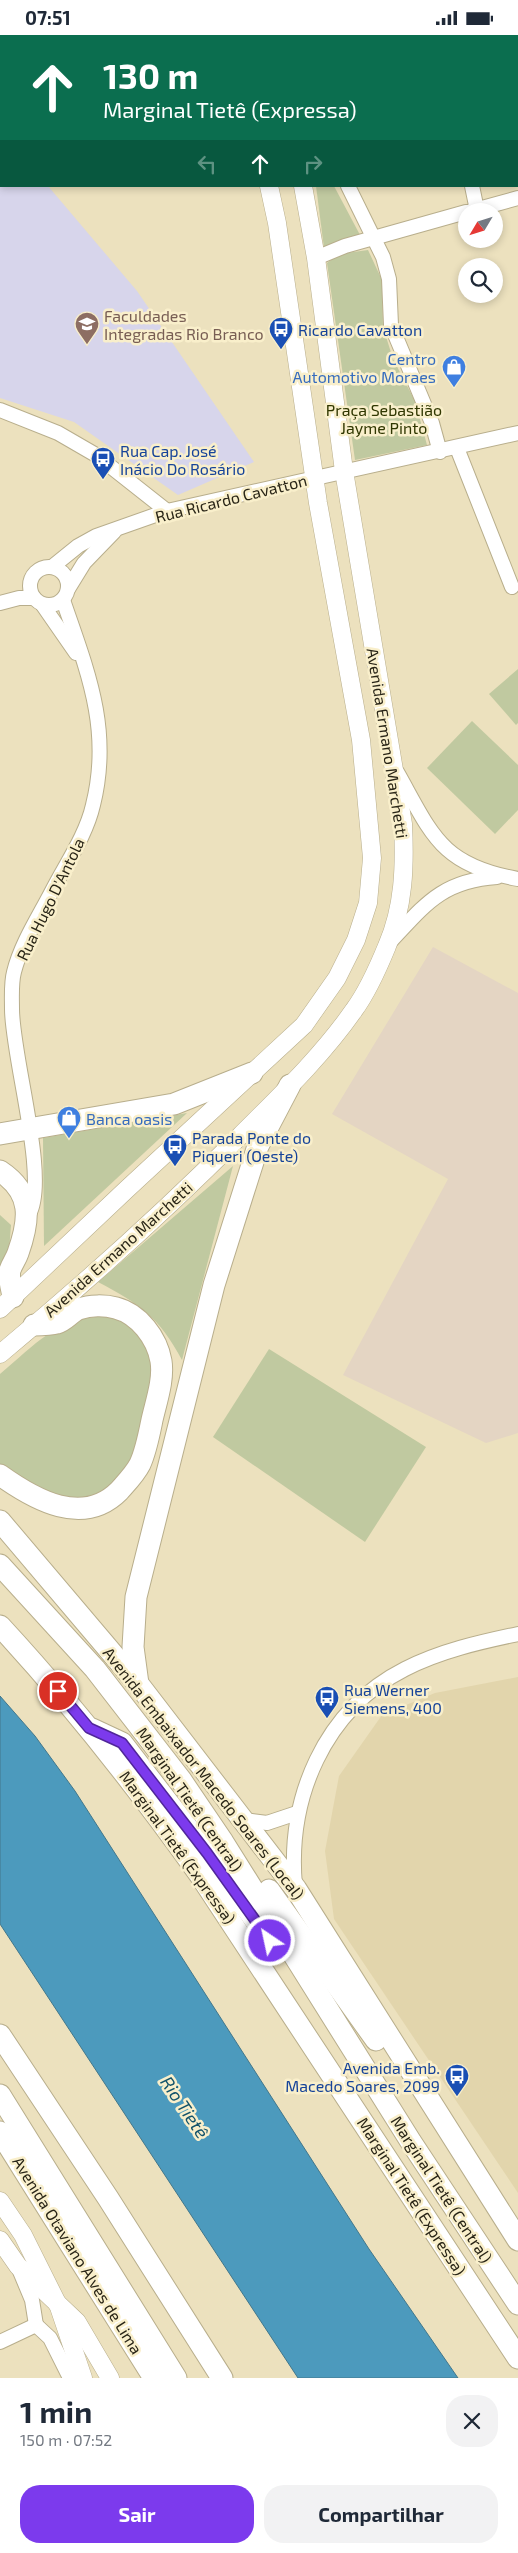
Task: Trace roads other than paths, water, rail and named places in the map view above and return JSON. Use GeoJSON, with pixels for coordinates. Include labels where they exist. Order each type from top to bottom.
{"type":"FeatureCollection","features":[{"type":"Feature","properties":{"kind":"highway"},"geometry":{"type":"LineString","coordinates":[[0,1134],[174,1104],[252,1073]]}},
{"type":"Feature","properties":{"kind":"highway"},"geometry":{"type":"LineString","coordinates":[[138,1685],[134,1647],[136,1597],[214,1285],[258,1146],[290,1085]]}},
{"type":"Feature","properties":{"kind":"highway"},"geometry":{"type":"LineString","coordinates":[[0,1171],[10,1178],[21,1192],[27,1216],[23,1237],[9,1272],[7,1303]]}},
{"type":"Feature","properties":{"kind":"highway"},"geometry":{"type":"LineString","coordinates":[[0,1475],[38,1499],[70,1509],[86,1509],[100,1505],[127,1483],[140,1464],[147,1441],[160,1381],[161,1361],[149,1333],[136,1318],[118,1308],[101,1305],[80,1309],[57,1323],[34,1325]]}},
{"type":"Feature","properties":{"kind":"highway","name":"Avenida Embaixador Macedo Soares (Local)"},"geometry":{"type":"LineString","coordinates":[[0,1521],[138,1685],[296,1889],[518,2240]]}},
{"type":"Feature","properties":{"kind":"highway","name":"Marginal Tietê (Central)"},"geometry":{"type":"LineString","coordinates":[[0,1565],[95,1669],[180,1780],[258,1897],[411,2142],[518,2304]]}},
{"type":"Feature","properties":{"kind":"highway","name":"Marginal Tietê (Expressa)"},"geometry":{"type":"LineString","coordinates":[[0,1626],[89,1728],[145,1798],[200,1875],[518,2358]]}},
{"type":"Feature","properties":{"kind":"highway"},"geometry":{"type":"LineString","coordinates":[[89,1728],[122,1743],[147,1773],[233,1888],[389,2123],[411,2142]]}},
{"type":"Feature","properties":{"kind":"highway"},"geometry":{"type":"LineString","coordinates":[[180,1780],[210,1810],[248,1859],[383,2049],[431,2102]]}},
{"type":"Feature","properties":{"kind":"highway"},"geometry":{"type":"LineString","coordinates":[[0,2035],[108,2198],[222,2378]]}},
{"type":"Feature","properties":{"kind":"highway"},"geometry":{"type":"LineString","coordinates":[[0,2095],[176,2378]]}},
{"type":"Feature","properties":{"kind":"highway","name":"Avenida Otaviano Alves de Lima"},"geometry":{"type":"LineString","coordinates":[[0,2133],[154,2378]]}},
{"type":"Feature","properties":{"kind":"main road","name":"Avenida Ermano Marchetti"},"geometry":{"type":"LineString","coordinates":[[7,1303],[304,1025],[337,979],[356,940],[368,903],[372,858],[361,740],[314,478],[277,223],[269,187]]}},
{"type":"Feature","properties":{"kind":"main road","name":"Avenida Ermano Marchetti"},"geometry":{"type":"LineString","coordinates":[[0,1354],[135,1237],[290,1085],[355,1009],[388,945],[403,891],[405,857],[403,824],[344,471],[316,258],[303,187]]}},
{"type":"Feature","properties":{"kind":"main road"},"geometry":{"type":"LineString","coordinates":[[0,2201],[23,2235],[59,2307],[83,2378]]}},
{"type":"Feature","properties":{"kind":"main road"},"geometry":{"type":"LineString","coordinates":[[0,2241],[18,2267],[77,2322],[110,2378]]}},
{"type":"Feature","properties":{"kind":"street"},"geometry":{"type":"LineString","coordinates":[[348,187],[383,257],[389,279],[391,325],[432,423],[440,452]]}},
{"type":"Feature","properties":{"kind":"street"},"geometry":{"type":"LineString","coordinates":[[471,203],[472,187]]}},
{"type":"Feature","properties":{"kind":"street"},"geometry":{"type":"LineString","coordinates":[[500,203],[518,198]]}},
{"type":"Feature","properties":{"kind":"street"},"geometry":{"type":"LineString","coordinates":[[316,258],[374,238],[458,215]]}},
{"type":"Feature","properties":{"kind":"street"},"geometry":{"type":"LineString","coordinates":[[0,410],[58,433],[96,455],[167,511]]}},
{"type":"Feature","properties":{"kind":"street","name":"Rua Ricardo Cavatton"},"geometry":{"type":"LineString","coordinates":[[52,567],[78,546],[118,528],[167,511],[344,471],[440,452],[518,433]]}},
{"type":"Feature","properties":{"kind":"street"},"geometry":{"type":"LineString","coordinates":[[456,448],[512,587]]}},
{"type":"Feature","properties":{"kind":"street","name":"Rua Ricardo Cavatton"},"geometry":{"type":"LineString","coordinates":[[66,594],[84,563],[118,528]]}},
{"type":"Feature","properties":{"kind":"street"},"geometry":{"type":"LineString","coordinates":[[0,603],[19,598],[54,605],[66,594],[68,583],[63,572],[52,567],[39,569],[30,579],[31,593],[38,601]]}},
{"type":"Feature","properties":{"kind":"street","name":"Rua Hugo D'Antola"},"geometry":{"type":"LineString","coordinates":[[27,1216],[34,1204],[34,1161],[12,1017],[14,972],[28,937],[82,834],[93,806],[101,754],[96,701],[66,594]]}},
{"type":"Feature","properties":{"kind":"street","name":"Rua Hugo D'Antola"},"geometry":{"type":"LineString","coordinates":[[38,601],[88,671]]}},
{"type":"Feature","properties":{"kind":"street"},"geometry":{"type":"LineString","coordinates":[[391,761],[426,827],[438,842],[455,857],[467,864],[502,876],[518,879]]}},
{"type":"Feature","properties":{"kind":"street"},"geometry":{"type":"LineString","coordinates":[[388,945],[423,906],[442,893],[473,879],[502,876]]}},
{"type":"Feature","properties":{"kind":"street"},"geometry":{"type":"LineString","coordinates":[[296,1889],[294,1853],[297,1813],[308,1777],[322,1748],[341,1719],[366,1695],[404,1669],[429,1658],[469,1645],[518,1634]]}},
{"type":"Feature","properties":{"kind":"street"},"geometry":{"type":"LineString","coordinates":[[244,1820],[267,1823],[297,1813]]}},
{"type":"Feature","properties":{"kind":"street"},"geometry":{"type":"LineString","coordinates":[[18,2267],[32,2300],[36,2325],[50,2338],[70,2378]]}},
{"type":"Feature","properties":{"kind":"street"},"geometry":{"type":"LineString","coordinates":[[0,2342],[36,2325]]}},
{"type":"Feature","properties":{"kind":"water","name":"Rio Tietê"},"geometry":{"type":"Polygon","coordinates":[[[0,1696],[35,1736],[75,1791],[369,2249],[458,2378],[298,2378],[0,1924],[0,1696]]]}},
{"type":"Feature","properties":{"kind":"place","name":"Faculdades Integradas Rio Branco"},"geometry":{"type":"Point","coordinates":[87,345]}},
{"type":"Feature","properties":{"kind":"place","name":"Ricardo Cavatton"},"geometry":{"type":"Point","coordinates":[281,350]}},
{"type":"Feature","properties":{"kind":"place","name":"Centro Automotivo Moraes"},"geometry":{"type":"Point","coordinates":[454,388]}},
{"type":"Feature","properties":{"kind":"place","name":"Rua Cap. José Inácio Do Rosário"},"geometry":{"type":"Point","coordinates":[103,480]}},
{"type":"Feature","properties":{"kind":"place","name":"Banca oasis"},"geometry":{"type":"Point","coordinates":[69,1139]}},
{"type":"Feature","properties":{"kind":"place","name":"Parada Ponte do Piqueri (Oeste)"},"geometry":{"type":"Point","coordinates":[175,1167]}},
{"type":"Feature","properties":{"kind":"place","name":"Rua Werner Siemens, 400"},"geometry":{"type":"Point","coordinates":[327,1719]}},
{"type":"Feature","properties":{"kind":"place","name":"Avenida Emb. Macedo Soares, 2099"},"geometry":{"type":"Point","coordinates":[457,2097]}},
{"type":"Feature","properties":{"kind":"park label","name":"Praça Sebastião Jayme Pinto"},"geometry":{"type":"Point","coordinates":[384,418]}}]}
